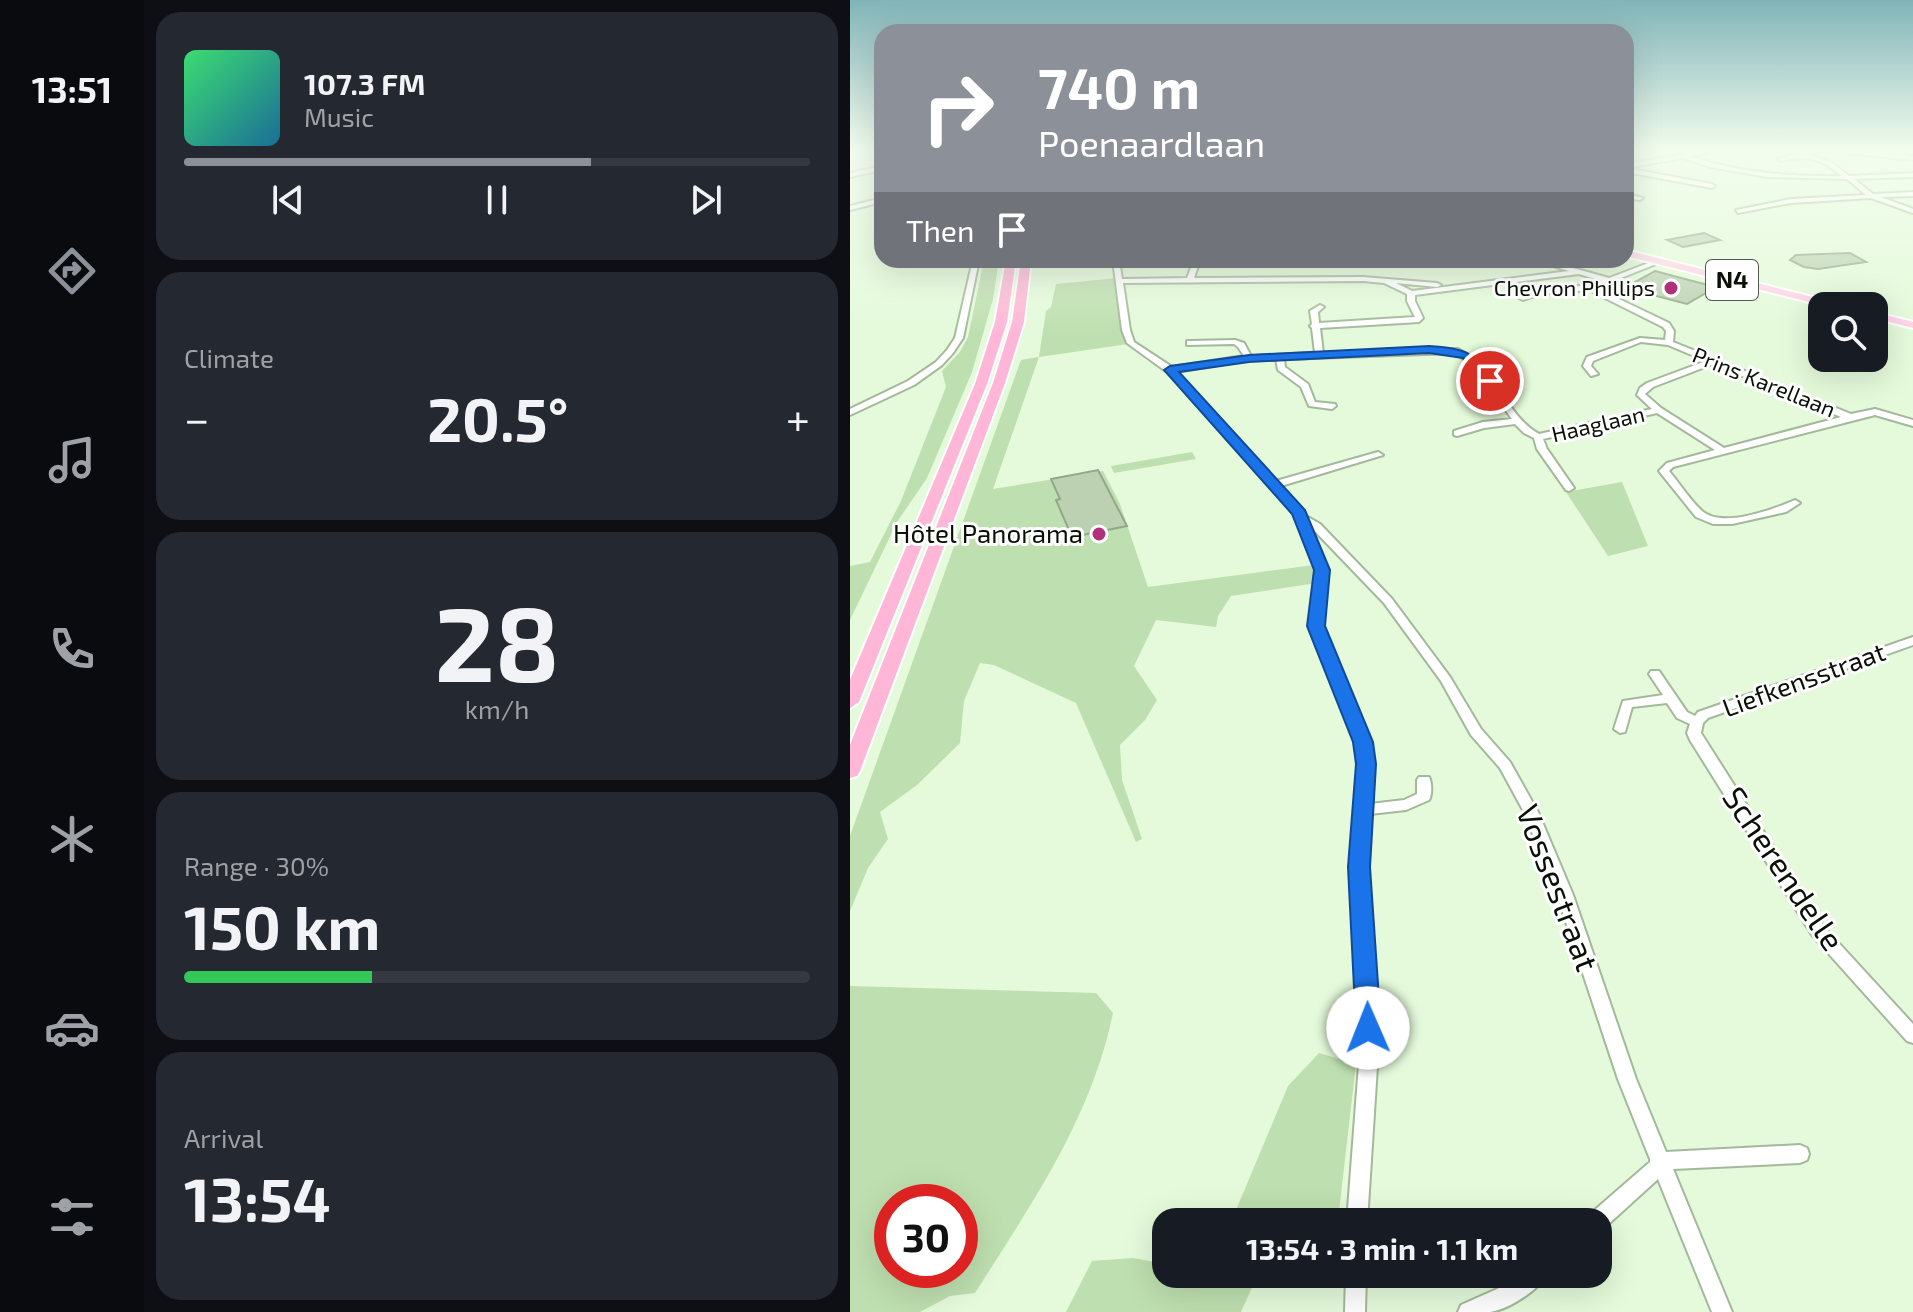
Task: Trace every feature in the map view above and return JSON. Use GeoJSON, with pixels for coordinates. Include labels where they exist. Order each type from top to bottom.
{"type":"FeatureCollection","features":[{"type":"Feature","properties":{"kind":"highway"},"geometry":{"type":"LineString","coordinates":[[850,702],[990,360],[1008,292],[1010,268]]}},
{"type":"Feature","properties":{"kind":"highway"},"geometry":{"type":"LineString","coordinates":[[850,771],[999,383],[1018,322],[1025,268]]}},
{"type":"Feature","properties":{"kind":"main road","name":"N4"},"geometry":{"type":"LineString","coordinates":[[1634,255],[1808,299]]}},
{"type":"Feature","properties":{"kind":"main road"},"geometry":{"type":"LineString","coordinates":[[1888,319],[1913,325]]}},
{"type":"Feature","properties":{"kind":"street"},"geometry":{"type":"LineString","coordinates":[[1523,298],[1540,292],[1590,288],[1659,261]]}},
{"type":"Feature","properties":{"kind":"street"},"geometry":{"type":"LineString","coordinates":[[850,412],[914,380],[950,351],[959,338],[974,268]]}},
{"type":"Feature","properties":{"kind":"street"},"geometry":{"type":"LineString","coordinates":[[1118,268],[1126,330],[1131,343],[1170,370],[1303,518],[1322,570],[1316,626],[1363,742],[1366,764],[1359,867],[1368,982],[1369,1051],[1358,1208]]}},
{"type":"Feature","properties":{"kind":"street"},"geometry":{"type":"LineString","coordinates":[[1190,280],[1194,268]]}},
{"type":"Feature","properties":{"kind":"street"},"geometry":{"type":"LineString","coordinates":[[1566,268],[1607,280]]}},
{"type":"Feature","properties":{"kind":"street"},"geometry":{"type":"LineString","coordinates":[[1385,281],[1411,293],[1580,272]]}},
{"type":"Feature","properties":{"kind":"street"},"geometry":{"type":"LineString","coordinates":[[1121,281],[1385,281],[1461,287]]}},
{"type":"Feature","properties":{"kind":"street","name":"Prins Karellaan"},"geometry":{"type":"LineString","coordinates":[[1590,288],[1666,325],[1670,331],[1669,343],[1711,362],[1850,417],[1875,412],[1913,423]]}},
{"type":"Feature","properties":{"kind":"street"},"geometry":{"type":"LineString","coordinates":[[1314,326],[1416,320],[1419,318],[1411,301],[1411,293]]}},
{"type":"Feature","properties":{"kind":"street"},"geometry":{"type":"LineString","coordinates":[[1319,355],[1314,311],[1320,307]]}},
{"type":"Feature","properties":{"kind":"street"},"geometry":{"type":"LineString","coordinates":[[1594,374],[1587,366],[1590,359],[1640,340],[1669,343]]}},
{"type":"Feature","properties":{"kind":"street"},"geometry":{"type":"LineString","coordinates":[[1190,343],[1235,342],[1241,345],[1249,358]]}},
{"type":"Feature","properties":{"kind":"street"},"geometry":{"type":"LineString","coordinates":[[1170,370],[1249,358],[1455,351],[1475,361],[1519,421],[1531,435],[1538,437],[1542,449],[1569,488]]}},
{"type":"Feature","properties":{"kind":"street"},"geometry":{"type":"LineString","coordinates":[[1280,356],[1281,368],[1305,386],[1312,404],[1332,406]]}},
{"type":"Feature","properties":{"kind":"street"},"geometry":{"type":"LineString","coordinates":[[1711,362],[1645,387],[1641,393],[1642,399],[1723,451]]}},
{"type":"Feature","properties":{"kind":"street","name":"Haaglaan"},"geometry":{"type":"LineString","coordinates":[[1538,437],[1658,410]]}},
{"type":"Feature","properties":{"kind":"street"},"geometry":{"type":"LineString","coordinates":[[1795,503],[1786,509],[1732,521],[1713,521],[1700,515],[1664,471],[1670,465],[1850,417]]}},
{"type":"Feature","properties":{"kind":"street"},"geometry":{"type":"LineString","coordinates":[[1457,433],[1483,425],[1519,421]]}},
{"type":"Feature","properties":{"kind":"street"},"geometry":{"type":"LineString","coordinates":[[1274,485],[1378,455]]}},
{"type":"Feature","properties":{"kind":"street","name":"Vossestraat"},"geometry":{"type":"LineString","coordinates":[[1303,518],[1316,526],[1388,601],[1446,680],[1476,732],[1512,777],[1531,812],[1565,895],[1604,1019],[1722,1312]]}},
{"type":"Feature","properties":{"kind":"street","name":"Liefkensstraat"},"geometry":{"type":"LineString","coordinates":[[1697,722],[1703,715],[1913,641]]}},
{"type":"Feature","properties":{"kind":"street","name":"Scherendelle"},"geometry":{"type":"LineString","coordinates":[[1655,674],[1682,715],[1697,722],[1694,733],[1697,740],[1818,931],[1913,1036]]}},
{"type":"Feature","properties":{"kind":"street"},"geometry":{"type":"LineString","coordinates":[[1620,729],[1627,704],[1671,698]]}},
{"type":"Feature","properties":{"kind":"street"},"geometry":{"type":"LineString","coordinates":[[1363,810],[1406,805],[1424,797],[1424,780]]}},
{"type":"Feature","properties":{"kind":"street"},"geometry":{"type":"LineString","coordinates":[[1611,1208],[1660,1163],[1800,1154]]}},
{"type":"Feature","properties":{"kind":"street"},"geometry":{"type":"LineString","coordinates":[[1355,1312],[1356,1288]]}},
{"type":"Feature","properties":{"kind":"street"},"geometry":{"type":"LineString","coordinates":[[1468,1312],[1518,1288]]}},
{"type":"Feature","properties":{"kind":"green space"},"geometry":{"type":"Polygon","coordinates":[[[982,268],[998,268],[993,299],[972,372],[927,478],[897,522],[850,620],[850,566],[870,562],[901,501],[946,387],[942,371],[960,352],[968,337],[982,268]]]}},
{"type":"Feature","properties":{"kind":"green space"},"geometry":{"type":"Polygon","coordinates":[[[1118,278],[1122,332],[1128,344],[1039,357],[1046,311],[1051,307],[1056,284],[1118,278]]]}},
{"type":"Feature","properties":{"kind":"green space"},"geometry":{"type":"Polygon","coordinates":[[[1039,357],[993,489],[1103,471],[1120,504],[1148,587],[1314,565],[1317,583],[1231,596],[1218,616],[1216,627],[1156,620],[1134,666],[1157,700],[1145,720],[1120,745],[1122,780],[1142,839],[1136,842],[1076,703],[994,665],[980,663],[964,701],[960,743],[917,785],[880,812],[888,839],[868,868],[850,911],[850,836],[1021,360],[1039,357]]]}},
{"type":"Feature","properties":{"kind":"green space"},"geometry":{"type":"Polygon","coordinates":[[[1192,452],[1196,459],[1114,473],[1111,466],[1192,452]]]}},
{"type":"Feature","properties":{"kind":"green space"},"geometry":{"type":"Polygon","coordinates":[[[1622,482],[1648,546],[1608,556],[1566,492],[1622,482]]]}},
{"type":"Feature","properties":{"kind":"green space"},"geometry":{"type":"Polygon","coordinates":[[[850,986],[1096,993],[1113,1013],[1090,1089],[1057,1159],[975,1293],[950,1296],[920,1312],[850,1312],[850,986]]]}},
{"type":"Feature","properties":{"kind":"green space"},"geometry":{"type":"Polygon","coordinates":[[[1319,1053],[1356,1064],[1339,1208],[1237,1208],[1288,1086],[1319,1053]]]}},
{"type":"Feature","properties":{"kind":"green space"},"geometry":{"type":"Polygon","coordinates":[[[1133,1258],[1152,1261],[1152,1288],[1252,1288],[1241,1312],[1066,1312],[1092,1261],[1133,1258]]]}},
{"type":"Feature","properties":{"kind":"building"},"geometry":{"type":"Polygon","coordinates":[[[1704,233],[1720,240],[1683,247],[1667,240],[1704,233]]]}},
{"type":"Feature","properties":{"kind":"building"},"geometry":{"type":"Polygon","coordinates":[[[1850,253],[1866,262],[1818,269],[1790,260],[1796,255],[1850,253]]]}},
{"type":"Feature","properties":{"kind":"building","name":"Chevron Phillips"},"geometry":{"type":"Polygon","coordinates":[[[1655,271],[1716,287],[1687,304],[1645,293],[1636,298],[1615,293],[1655,271]]]}},
{"type":"Feature","properties":{"kind":"building"},"geometry":{"type":"Polygon","coordinates":[[[1098,470],[1127,526],[1072,537],[1056,500],[1060,499],[1051,479],[1098,470]]]}},
{"type":"Feature","properties":{"kind":"place","name":"Chevron Phillips"},"geometry":{"type":"Point","coordinates":[1671,288]}},
{"type":"Feature","properties":{"kind":"place","name":"Hôtel Panorama"},"geometry":{"type":"Point","coordinates":[1099,534]}},
{"type":"Feature","properties":{"kind":"route"},"geometry":{"type":"LineString","coordinates":[[1368,1028],[1368,982],[1359,867],[1366,764],[1354,715],[1324,651],[1316,626],[1316,604],[1322,579],[1319,560],[1300,513],[1170,370],[1249,358],[1429,350],[1455,351],[1467,355],[1490,381]]}}]}
